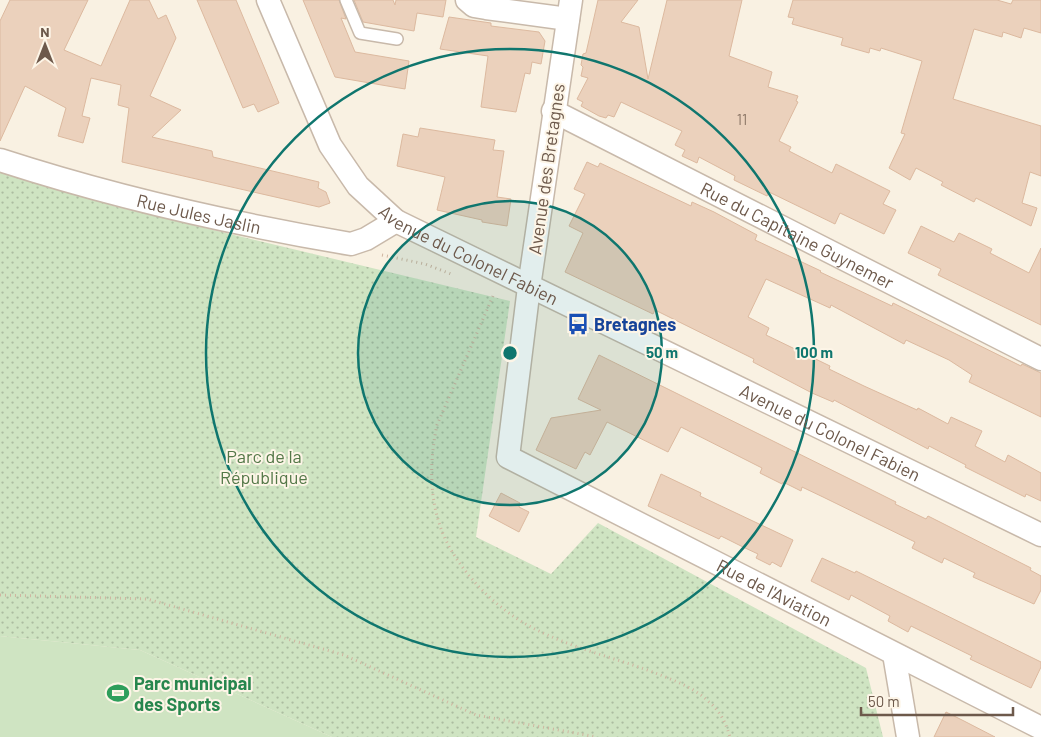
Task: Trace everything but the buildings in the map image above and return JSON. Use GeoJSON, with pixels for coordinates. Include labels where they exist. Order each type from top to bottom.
{"type":"FeatureCollection","features":[{"type":"Feature","properties":{"kind":"street","name":"Avenue du Colonel Fabien"},"geometry":{"type":"LineString","coordinates":[[268,0],[330,145],[358,186],[396,221],[1041,535]]}},
{"type":"Feature","properties":{"kind":"street"},"geometry":{"type":"LineString","coordinates":[[467,0],[474,6],[486,8],[570,10]]}},
{"type":"Feature","properties":{"kind":"street","name":"Avenue des Bretagnes"},"geometry":{"type":"LineString","coordinates":[[508,457],[553,111],[570,10]]}},
{"type":"Feature","properties":{"kind":"street","name":"Rue du Capitaine Guynemer"},"geometry":{"type":"LineString","coordinates":[[553,111],[1041,359]]}},
{"type":"Feature","properties":{"kind":"street","name":"Rue Jules Jaslin"},"geometry":{"type":"LineString","coordinates":[[0,160],[43,174],[226,220],[351,244]]}},
{"type":"Feature","properties":{"kind":"street"},"geometry":{"type":"LineString","coordinates":[[351,244],[366,239],[396,221]]}},
{"type":"Feature","properties":{"kind":"street","name":"Rue de l'Aviation"},"geometry":{"type":"LineString","coordinates":[[508,457],[1041,728]]}},
{"type":"Feature","properties":{"kind":"street"},"geometry":{"type":"LineString","coordinates":[[894,654],[908,737]]}},
{"type":"Feature","properties":{"kind":"lane"},"geometry":{"type":"LineString","coordinates":[[346,0],[360,34],[397,38]]}},
{"type":"Feature","properties":{"kind":"path"},"geometry":{"type":"LineString","coordinates":[[351,244],[383,255],[425,264],[460,277]]}},
{"type":"Feature","properties":{"kind":"path"},"geometry":{"type":"LineString","coordinates":[[493,296],[438,425],[432,448],[433,492],[437,517],[447,542],[464,571],[488,596],[519,620],[563,640],[632,663],[690,688],[710,702],[723,718],[730,737]]}},
{"type":"Feature","properties":{"kind":"path"},"geometry":{"type":"LineString","coordinates":[[0,595],[146,599],[344,655],[476,715],[597,737]]}},
{"type":"Feature","properties":{"kind":"green space","name":"Parc de la République"},"geometry":{"type":"Polygon","coordinates":[[[0,172],[117,207],[510,301],[476,537],[551,574],[598,523],[866,668],[883,737],[332,737],[140,650],[0,636],[0,172]]]}},
{"type":"Feature","properties":{"kind":"green space","name":"Parc municipal des Sports"},"geometry":{"type":"Polygon","coordinates":[[[0,636],[140,650],[332,737],[0,737],[0,636]]]}},
{"type":"Feature","properties":{"kind":"place","name":"Bretagnes"},"geometry":{"type":"Point","coordinates":[578,324]}},
{"type":"Feature","properties":{"kind":"place","name":"Parc municipal des Sports"},"geometry":{"type":"Point","coordinates":[118,693]}}]}
